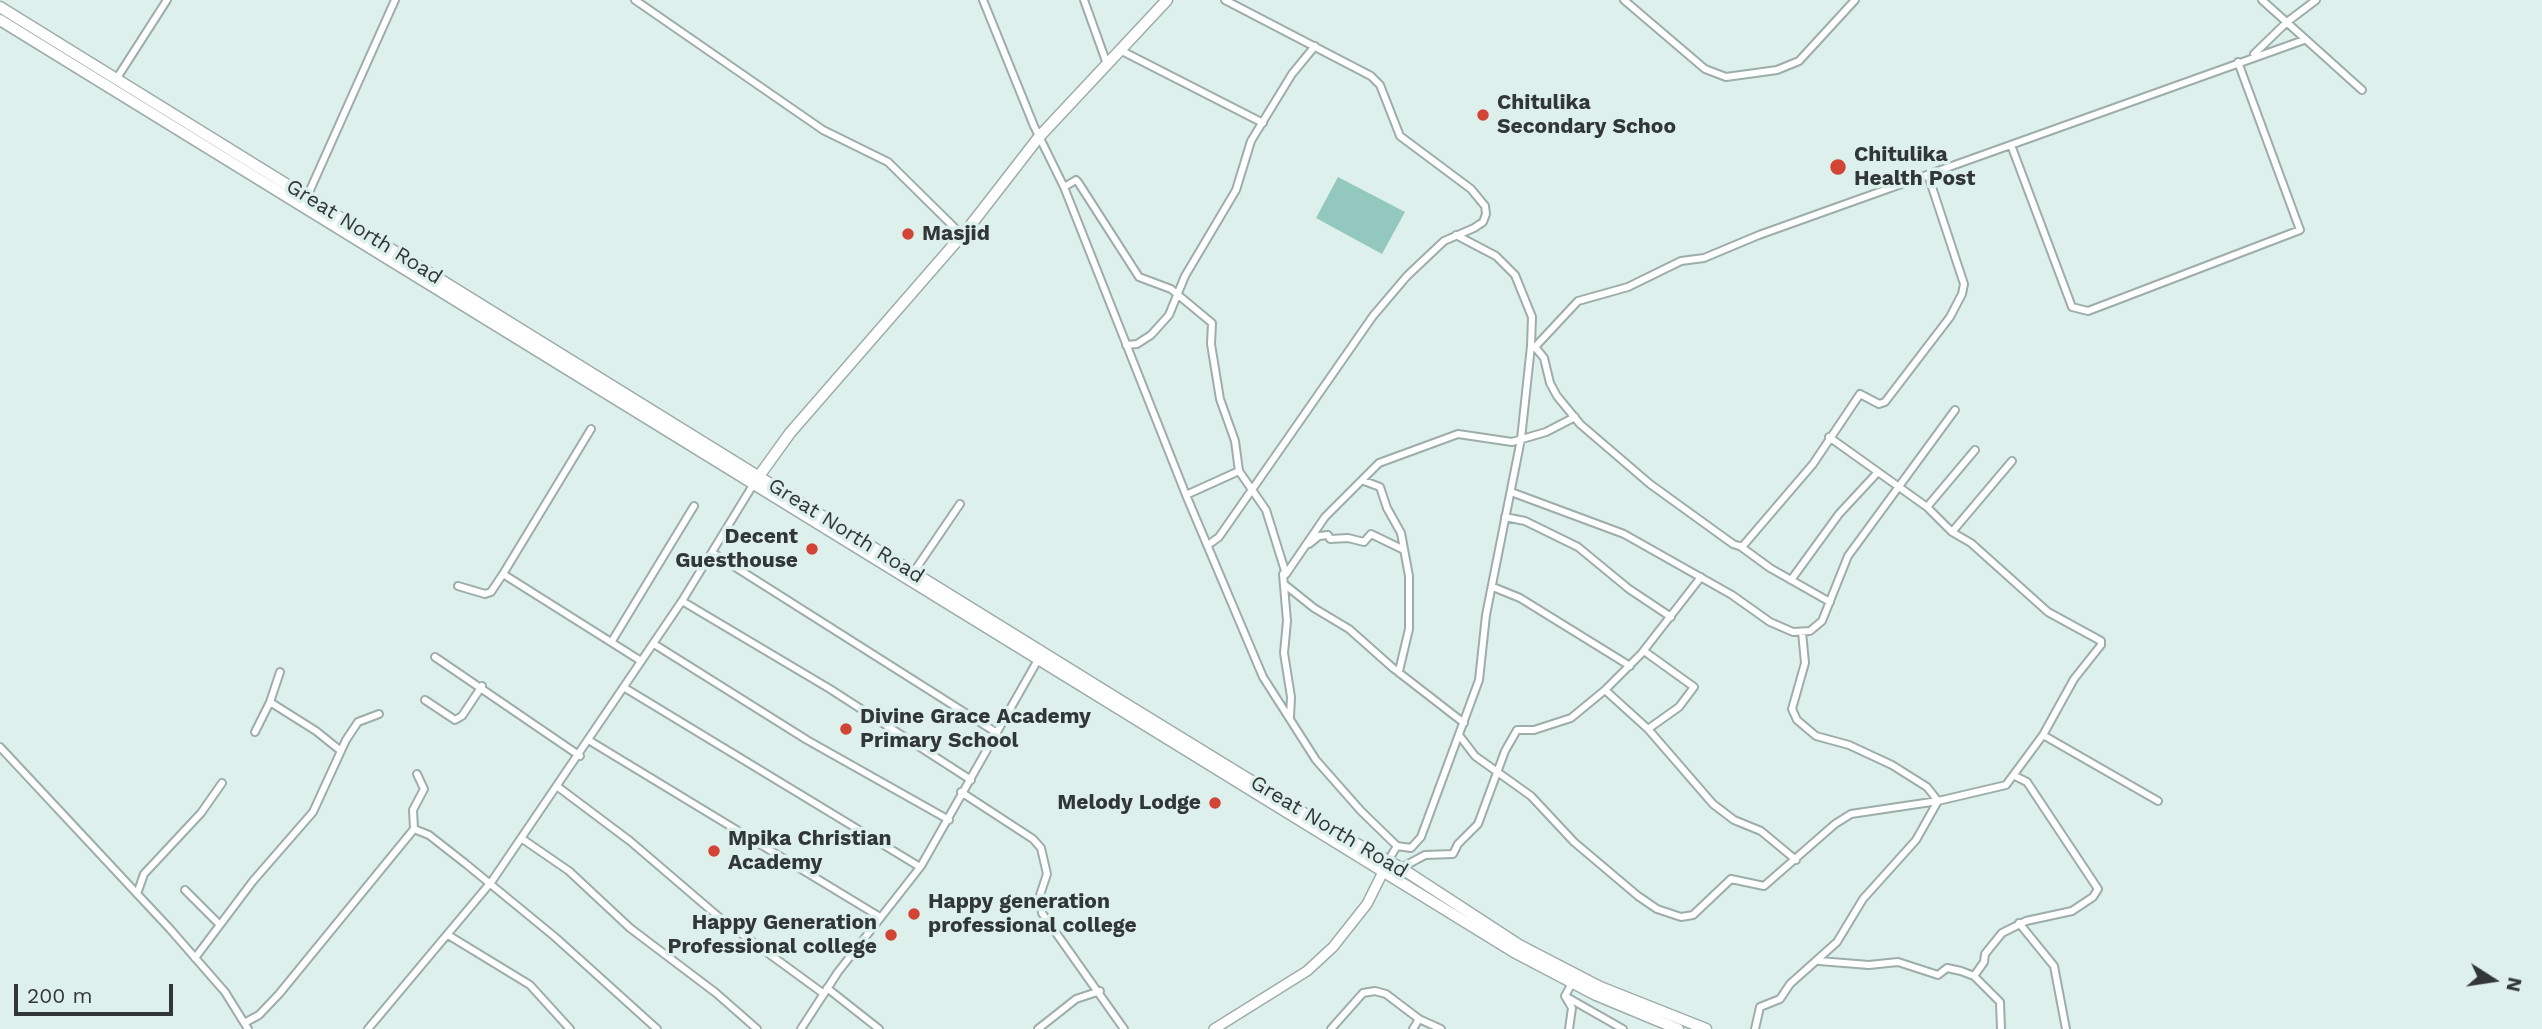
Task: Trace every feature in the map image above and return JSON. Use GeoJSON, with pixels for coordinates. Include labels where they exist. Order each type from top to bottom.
{"type":"FeatureCollection","features":[{"type":"Feature","properties":{"kind":"main road"},"geometry":{"type":"LineString","coordinates":[[756,481],[790,433],[962,235],[1039,137],[1167,0]]}},
{"type":"Feature","properties":{"kind":"main road","name":"Great North Road"},"geometry":{"type":"LineString","coordinates":[[0,6],[117,79],[302,207],[913,573],[1333,831],[1401,868],[1457,907],[1553,964],[1613,992],[1706,1029]]}},
{"type":"Feature","properties":{"kind":"main road","name":"Great North Road"},"geometry":{"type":"LineString","coordinates":[[0,20],[221,151],[308,197],[1382,873],[1514,952],[1572,983],[1678,1029]]}},
{"type":"Feature","properties":{"kind":"main road"},"geometry":{"type":"LineString","coordinates":[[1214,1029],[1227,1026],[1307,971],[1333,947],[1367,904],[1388,861]]}},
{"type":"Feature","properties":{"kind":"street"},"geometry":{"type":"LineString","coordinates":[[117,79],[167,0]]}},
{"type":"Feature","properties":{"kind":"street"},"geometry":{"type":"LineString","coordinates":[[302,207],[395,0]]}},
{"type":"Feature","properties":{"kind":"street"},"geometry":{"type":"LineString","coordinates":[[635,0],[823,130],[888,162],[962,235]]}},
{"type":"Feature","properties":{"kind":"street"},"geometry":{"type":"LineString","coordinates":[[983,0],[1039,137],[1063,187],[1186,495],[1263,677],[1316,760],[1360,811],[1397,846],[1411,848],[1421,837],[1479,680],[1505,517],[1521,439],[1533,347],[1532,317],[1515,275],[1496,256],[1455,235]]}},
{"type":"Feature","properties":{"kind":"street"},"geometry":{"type":"LineString","coordinates":[[1084,0],[1107,67]]}},
{"type":"Feature","properties":{"kind":"street"},"geometry":{"type":"LineString","coordinates":[[1208,545],[1219,537],[1373,316],[1407,275],[1444,241],[1483,222],[1486,214],[1482,200],[1400,136],[1380,85],[1371,76],[1225,0]]}},
{"type":"Feature","properties":{"kind":"street"},"geometry":{"type":"LineString","coordinates":[[1624,0],[1705,69],[1726,77],[1777,70],[1799,61],[1854,0]]}},
{"type":"Feature","properties":{"kind":"street"},"geometry":{"type":"LineString","coordinates":[[2262,0],[2362,90]]}},
{"type":"Feature","properties":{"kind":"street"},"geometry":{"type":"LineString","coordinates":[[2252,57],[2287,22],[2316,0]]}},
{"type":"Feature","properties":{"kind":"street"},"geometry":{"type":"LineString","coordinates":[[1533,347],[1578,301],[1628,287],[1681,261],[1704,258],[1759,235],[2304,40]]}},
{"type":"Feature","properties":{"kind":"street"},"geometry":{"type":"LineString","coordinates":[[1126,345],[1137,344],[1163,325],[1172,309],[1176,294],[1236,190],[1247,152],[1263,122],[1292,74],[1315,46]]}},
{"type":"Feature","properties":{"kind":"street"},"geometry":{"type":"LineString","coordinates":[[1120,50],[1263,122]]}},
{"type":"Feature","properties":{"kind":"street"},"geometry":{"type":"LineString","coordinates":[[2011,145],[2072,307],[2088,311],[2098,308],[2300,230],[2238,62]]}},
{"type":"Feature","properties":{"kind":"street"},"geometry":{"type":"LineString","coordinates":[[1533,347],[1544,358],[1550,383],[1575,417],[1650,484],[1733,544],[1742,547],[1772,516],[1813,464],[1860,394],[1879,404],[1885,402],[1950,317],[1964,289],[1928,175]]}},
{"type":"Feature","properties":{"kind":"street"},"geometry":{"type":"LineString","coordinates":[[1063,187],[1076,180],[1139,277],[1165,286],[1212,323],[1211,344],[1220,399],[1235,441],[1239,471],[1268,515],[1286,574]]}},
{"type":"Feature","properties":{"kind":"street"},"geometry":{"type":"LineString","coordinates":[[1511,492],[1623,534],[1701,577],[1763,618],[1793,632],[1802,632],[1818,626],[1848,556],[1955,410]]}},
{"type":"Feature","properties":{"kind":"street"},"geometry":{"type":"LineString","coordinates":[[1290,718],[1291,697],[1284,653],[1287,621],[1283,575],[1325,517],[1364,481],[1373,468],[1391,457],[1432,446],[1458,434],[1506,442],[1521,439],[1546,432],[1575,417]]}},
{"type":"Feature","properties":{"kind":"street"},"geometry":{"type":"LineString","coordinates":[[458,586],[485,594],[491,592],[591,429]]}},
{"type":"Feature","properties":{"kind":"street"},"geometry":{"type":"LineString","coordinates":[[1459,735],[1475,756],[1531,796],[1561,829],[1604,867],[1638,896],[1670,915],[1693,915],[1731,879],[1764,886],[1835,824],[1852,814],[1997,789],[2015,776],[2043,735],[2074,679],[2096,653],[2101,641],[2048,612],[1971,543],[1952,532],[1927,508],[1829,437]]}},
{"type":"Feature","properties":{"kind":"street"},"geometry":{"type":"LineString","coordinates":[[1927,508],[1975,450]]}},
{"type":"Feature","properties":{"kind":"street"},"geometry":{"type":"LineString","coordinates":[[1952,532],[2012,461]]}},
{"type":"Feature","properties":{"kind":"street"},"geometry":{"type":"LineString","coordinates":[[1186,495],[1239,471]]}},
{"type":"Feature","properties":{"kind":"street"},"geometry":{"type":"LineString","coordinates":[[1791,580],[1839,514],[1878,472]]}},
{"type":"Feature","properties":{"kind":"street"},"geometry":{"type":"LineString","coordinates":[[368,1029],[490,884],[625,688],[713,553],[756,481]]}},
{"type":"Feature","properties":{"kind":"street"},"geometry":{"type":"LineString","coordinates":[[1364,481],[1380,488],[1387,508],[1401,533],[1411,606],[1409,629],[1399,671]]}},
{"type":"Feature","properties":{"kind":"street"},"geometry":{"type":"LineString","coordinates":[[913,573],[960,504]]}},
{"type":"Feature","properties":{"kind":"street"},"geometry":{"type":"LineString","coordinates":[[612,641],[694,506]]}},
{"type":"Feature","properties":{"kind":"street"},"geometry":{"type":"LineString","coordinates":[[1505,517],[1525,521],[1578,547],[1618,581],[1671,617]]}},
{"type":"Feature","properties":{"kind":"street"},"geometry":{"type":"LineString","coordinates":[[1304,547],[1319,536],[1364,542],[1371,534],[1404,550]]}},
{"type":"Feature","properties":{"kind":"street"},"geometry":{"type":"LineString","coordinates":[[1739,545],[1830,602]]}},
{"type":"Feature","properties":{"kind":"street"},"geometry":{"type":"LineString","coordinates":[[713,553],[997,733]]}},
{"type":"Feature","properties":{"kind":"street"},"geometry":{"type":"LineString","coordinates":[[503,574],[641,661]]}},
{"type":"Feature","properties":{"kind":"street"},"geometry":{"type":"LineString","coordinates":[[1401,868],[1425,855],[1453,854],[1458,844],[1478,824],[1505,751],[1517,730],[1534,730],[1571,718],[1605,690],[1644,651],[1701,577]]}},
{"type":"Feature","properties":{"kind":"street"},"geometry":{"type":"LineString","coordinates":[[1284,584],[1314,608],[1349,629],[1464,723]]}},
{"type":"Feature","properties":{"kind":"street"},"geometry":{"type":"LineString","coordinates":[[1493,587],[1520,598],[1630,666]]}},
{"type":"Feature","properties":{"kind":"street"},"geometry":{"type":"LineString","coordinates":[[682,601],[830,689],[971,780]]}},
{"type":"Feature","properties":{"kind":"street"},"geometry":{"type":"LineString","coordinates":[[1802,632],[1805,663],[1793,709],[1797,720],[1816,736],[1849,745],[1892,765],[1927,787],[1938,801]]}},
{"type":"Feature","properties":{"kind":"street"},"geometry":{"type":"LineString","coordinates":[[654,644],[807,740],[949,820]]}},
{"type":"Feature","properties":{"kind":"street"},"geometry":{"type":"LineString","coordinates":[[1644,651],[1694,687],[1679,707],[1647,729]]}},
{"type":"Feature","properties":{"kind":"street"},"geometry":{"type":"LineString","coordinates":[[435,657],[482,686],[579,756]]}},
{"type":"Feature","properties":{"kind":"street"},"geometry":{"type":"LineString","coordinates":[[801,1029],[825,991],[920,867],[1039,658]]}},
{"type":"Feature","properties":{"kind":"street"},"geometry":{"type":"LineString","coordinates":[[255,732],[270,702],[280,672]]}},
{"type":"Feature","properties":{"kind":"street"},"geometry":{"type":"LineString","coordinates":[[425,700],[456,720],[462,716],[482,686]]}},
{"type":"Feature","properties":{"kind":"street"},"geometry":{"type":"LineString","coordinates":[[625,688],[920,867]]}},
{"type":"Feature","properties":{"kind":"street"},"geometry":{"type":"LineString","coordinates":[[1605,690],[1647,729],[1713,804],[1734,820],[1761,831],[1796,860]]}},
{"type":"Feature","properties":{"kind":"street"},"geometry":{"type":"LineString","coordinates":[[270,702],[316,731],[341,751]]}},
{"type":"Feature","properties":{"kind":"street"},"geometry":{"type":"LineString","coordinates":[[195,958],[253,881],[313,812],[341,751],[358,722],[379,714]]}},
{"type":"Feature","properties":{"kind":"street"},"geometry":{"type":"LineString","coordinates":[[2043,735],[2158,801]]}},
{"type":"Feature","properties":{"kind":"street"},"geometry":{"type":"LineString","coordinates":[[590,741],[880,918]]}},
{"type":"Feature","properties":{"kind":"street"},"geometry":{"type":"LineString","coordinates":[[0,747],[195,958],[247,1026],[279,994],[414,830],[413,810],[424,789],[417,774]]}},
{"type":"Feature","properties":{"kind":"street"},"geometry":{"type":"LineString","coordinates":[[1974,976],[1984,962],[1985,954],[2002,933],[2019,923],[2073,911],[2093,897],[2098,889],[2027,782],[2015,776]]}},
{"type":"Feature","properties":{"kind":"street"},"geometry":{"type":"LineString","coordinates":[[138,895],[137,888],[144,874],[201,813],[222,783]]}},
{"type":"Feature","properties":{"kind":"street"},"geometry":{"type":"LineString","coordinates":[[558,787],[630,841],[720,918],[878,1029]]}},
{"type":"Feature","properties":{"kind":"street"},"geometry":{"type":"LineString","coordinates":[[961,792],[1033,839],[1041,848],[1047,874],[1040,895],[1042,913],[1100,991],[1124,1029]]}},
{"type":"Feature","properties":{"kind":"street"},"geometry":{"type":"LineString","coordinates":[[1755,1029],[1760,1007],[1780,999],[1790,984],[1819,961],[1837,942],[1863,899],[1916,840],[1938,801]]}},
{"type":"Feature","properties":{"kind":"street"},"geometry":{"type":"LineString","coordinates":[[414,830],[429,835],[555,937],[657,1029]]}},
{"type":"Feature","properties":{"kind":"street"},"geometry":{"type":"LineString","coordinates":[[521,838],[563,866],[630,928],[716,993],[757,1029]]}},
{"type":"Feature","properties":{"kind":"street"},"geometry":{"type":"LineString","coordinates":[[1388,861],[1397,846]]}},
{"type":"Feature","properties":{"kind":"street"},"geometry":{"type":"LineString","coordinates":[[185,890],[220,925]]}},
{"type":"Feature","properties":{"kind":"street"},"geometry":{"type":"LineString","coordinates":[[2019,923],[2054,966],[2066,1029]]}},
{"type":"Feature","properties":{"kind":"street"},"geometry":{"type":"LineString","coordinates":[[449,935],[530,985],[570,1029]]}},
{"type":"Feature","properties":{"kind":"street"},"geometry":{"type":"LineString","coordinates":[[1819,961],[1869,965],[1898,962],[1938,975],[1947,968],[1974,976],[2000,1002],[2001,1029]]}},
{"type":"Feature","properties":{"kind":"street"},"geometry":{"type":"LineString","coordinates":[[1565,996],[1572,983]]}},
{"type":"Feature","properties":{"kind":"street"},"geometry":{"type":"LineString","coordinates":[[1038,1029],[1076,999],[1100,991]]}},
{"type":"Feature","properties":{"kind":"street"},"geometry":{"type":"LineString","coordinates":[[1331,1029],[1358,998],[1370,991],[1386,994],[1419,1019],[1440,1029]]}},
{"type":"Feature","properties":{"kind":"street"},"geometry":{"type":"LineString","coordinates":[[1565,996],[1572,1008],[1569,1029]]}},
{"type":"Feature","properties":{"kind":"street"},"geometry":{"type":"LineString","coordinates":[[1565,996],[1623,1029]]}},
{"type":"Feature","properties":{"kind":"street"},"geometry":{"type":"LineString","coordinates":[[1413,1029],[1419,1019]]}},
{"type":"Feature","properties":{"kind":"green space"},"geometry":{"type":"Polygon","coordinates":[[[1338,177],[1405,212],[1382,254],[1316,218],[1338,177]]]}},
{"type":"Feature","properties":{"kind":"place","name":"Chitulika Secondary Schoo"},"geometry":{"type":"Point","coordinates":[1483,115]}},
{"type":"Feature","properties":{"kind":"place","name":"Chitulika Health Post"},"geometry":{"type":"Point","coordinates":[1838,167]}},
{"type":"Feature","properties":{"kind":"place","name":"Masjid"},"geometry":{"type":"Point","coordinates":[908,234]}},
{"type":"Feature","properties":{"kind":"place","name":"Decent Guesthouse"},"geometry":{"type":"Point","coordinates":[812,549]}},
{"type":"Feature","properties":{"kind":"place","name":"Divine Grace Academy Primary School"},"geometry":{"type":"Point","coordinates":[846,729]}},
{"type":"Feature","properties":{"kind":"place","name":"Melody Lodge"},"geometry":{"type":"Point","coordinates":[1215,803]}},
{"type":"Feature","properties":{"kind":"place","name":"Mpika Christian Academy"},"geometry":{"type":"Point","coordinates":[714,851]}},
{"type":"Feature","properties":{"kind":"place","name":"Happy generation professional college"},"geometry":{"type":"Point","coordinates":[914,914]}},
{"type":"Feature","properties":{"kind":"place","name":"Happy Generation Professional college"},"geometry":{"type":"Point","coordinates":[891,935]}}]}
